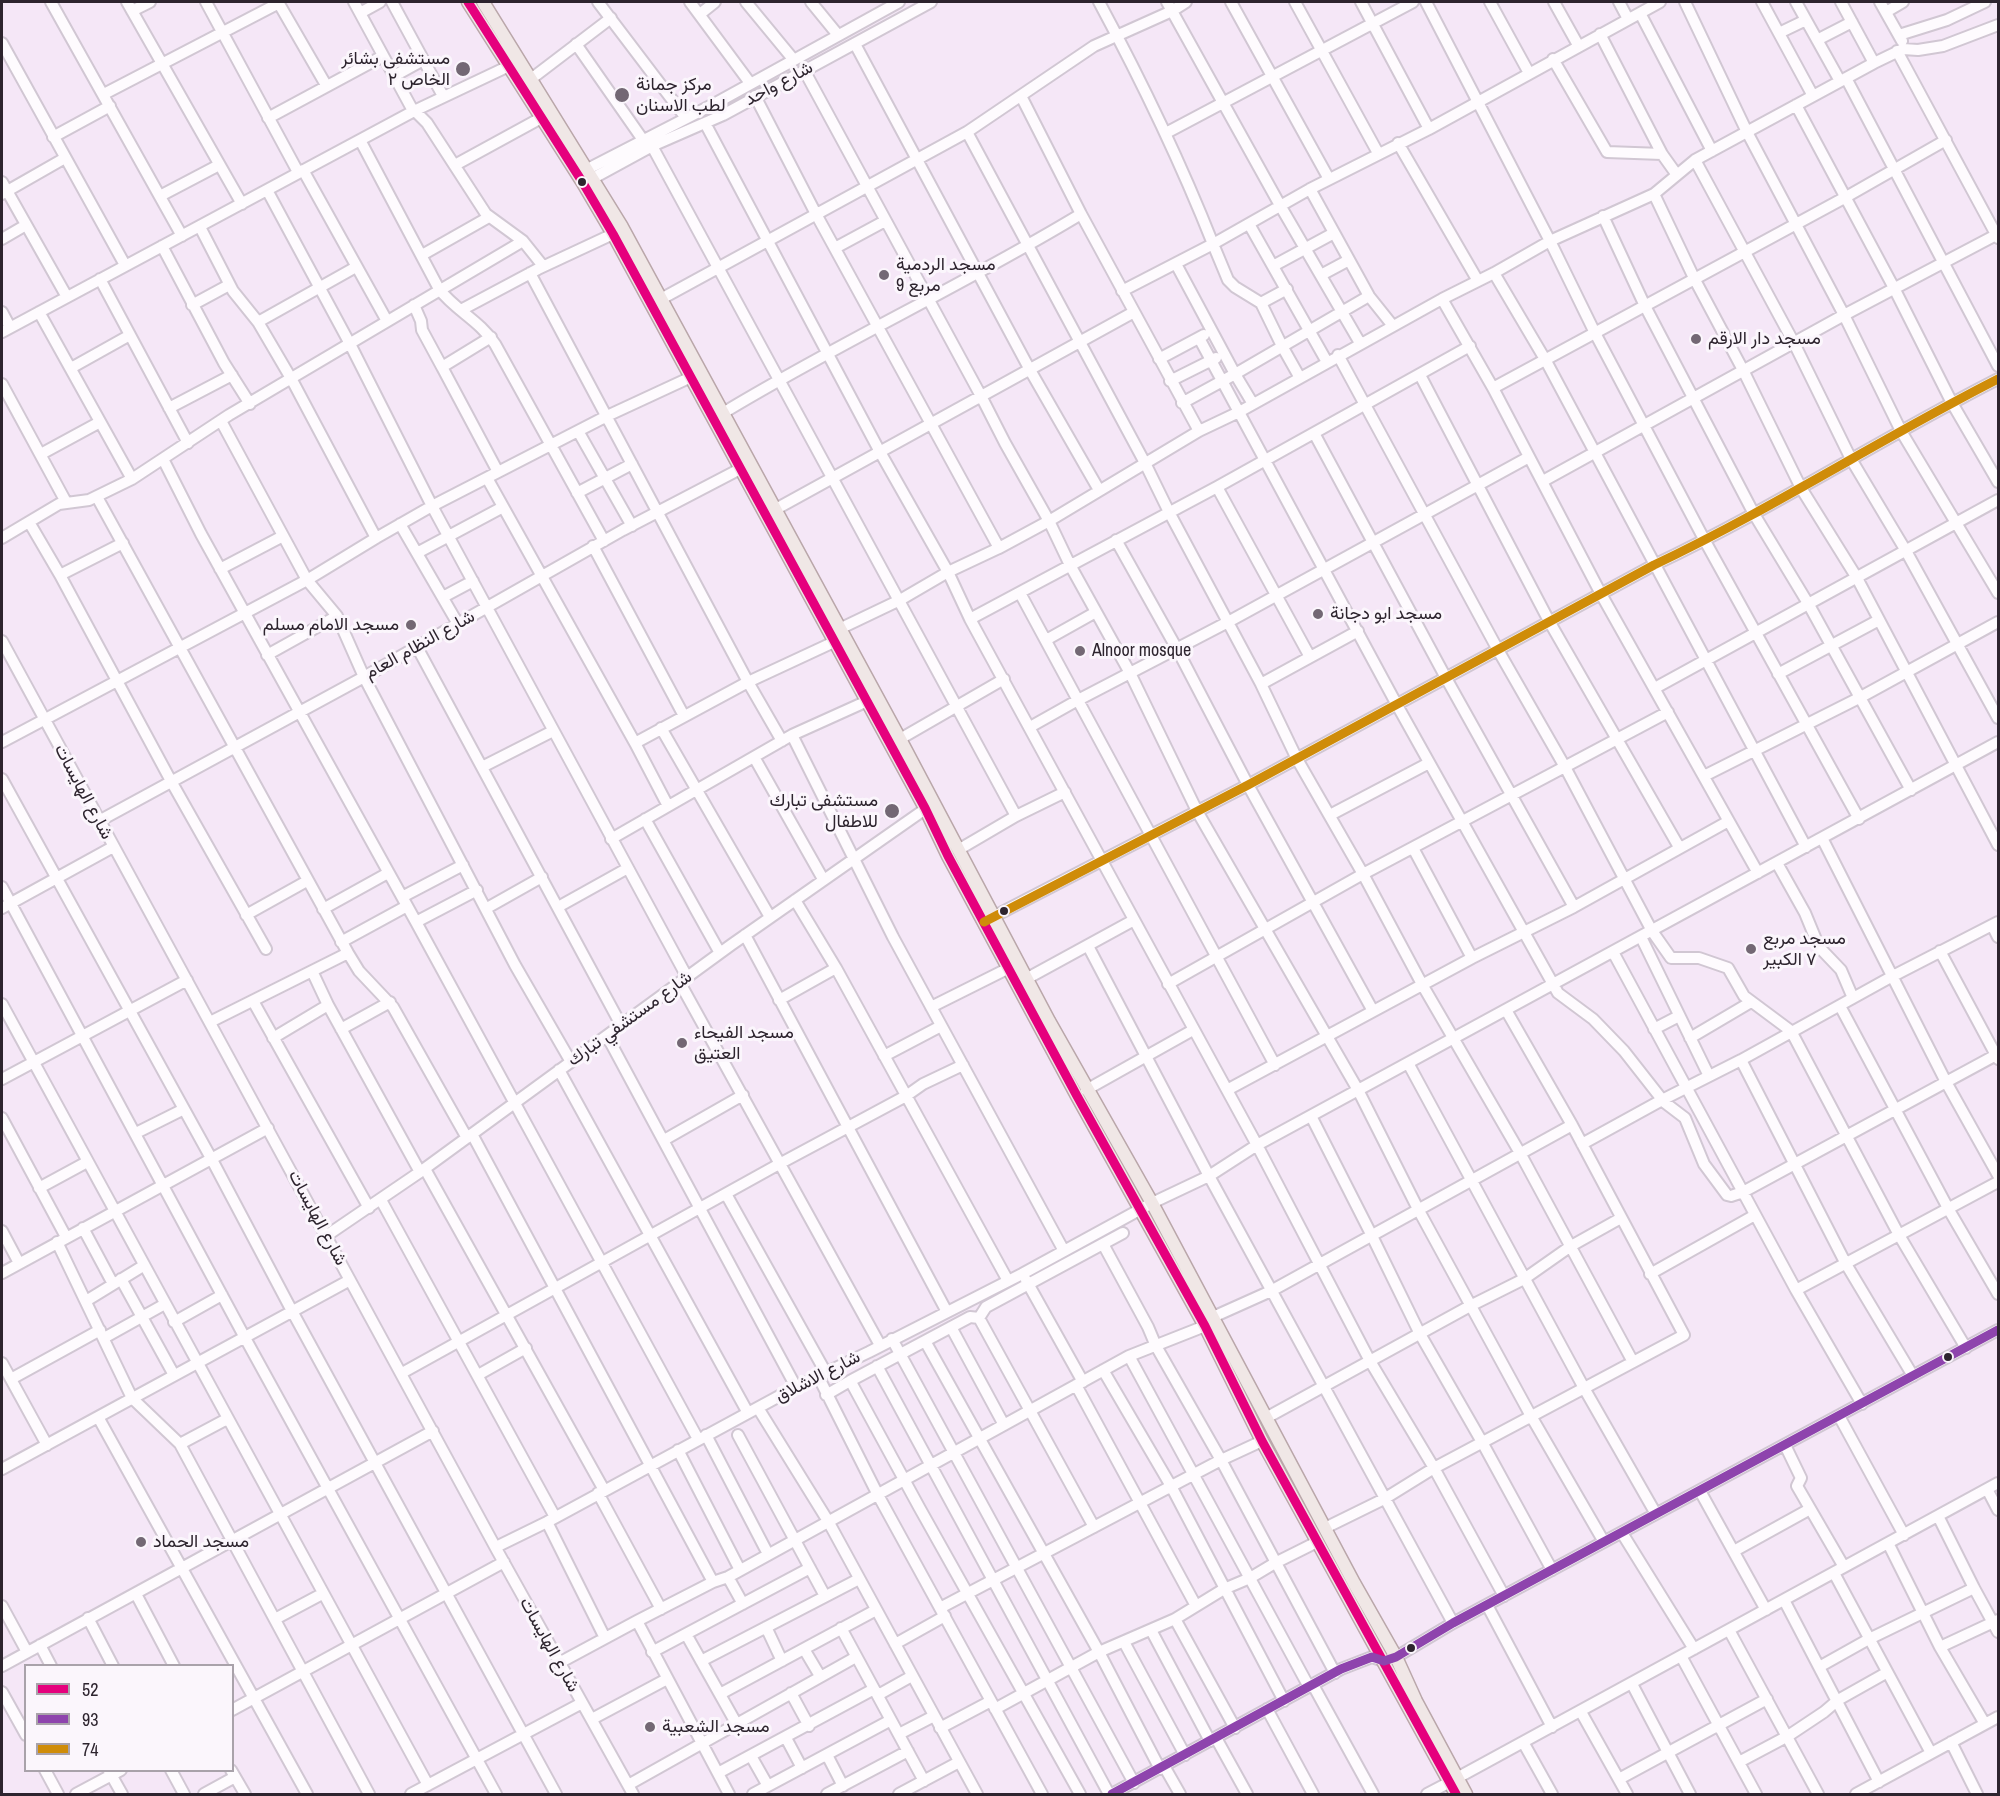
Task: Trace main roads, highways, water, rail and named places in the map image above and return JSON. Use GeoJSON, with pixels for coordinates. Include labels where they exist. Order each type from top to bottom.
{"type":"FeatureCollection","features":[{"type":"Feature","properties":{"kind":"main road"},"geometry":{"type":"LineString","coordinates":[[468,2],[542,118],[622,226],[776,509],[834,635]]}},
{"type":"Feature","properties":{"kind":"main road"},"geometry":{"type":"LineString","coordinates":[[483,2],[531,79],[585,176],[613,234],[740,470],[872,699],[930,806],[958,850],[1009,968],[1077,1096],[1146,1206]]}},
{"type":"Feature","properties":{"kind":"main road"},"geometry":{"type":"LineString","coordinates":[[872,699],[900,739],[930,806],[948,856],[1026,979],[1209,1322],[1266,1418],[1325,1528],[1390,1659],[1454,1780],[1466,1794]]}},
{"type":"Feature","properties":{"kind":"main road"},"geometry":{"type":"LineString","coordinates":[[1209,1322],[1262,1441],[1317,1542],[1390,1659]]}},
{"type":"Feature","properties":{"kind":"main road"},"geometry":{"type":"LineString","coordinates":[[1454,1780],[1456,1794]]}},
{"type":"Feature","properties":{"kind":"place","name":"مستشفى بشائر الخاص ٢"},"geometry":{"type":"Point","coordinates":[463,69]}},
{"type":"Feature","properties":{"kind":"place","name":"مركز جمانة لطب الاسنان"},"geometry":{"type":"Point","coordinates":[622,95]}},
{"type":"Feature","properties":{"kind":"place","name":"مسجد الردمية مربع 9"},"geometry":{"type":"Point","coordinates":[884,275]}},
{"type":"Feature","properties":{"kind":"place","name":"مسجد دار الارقم"},"geometry":{"type":"Point","coordinates":[1696,339]}},
{"type":"Feature","properties":{"kind":"place","name":"مسجد ابو دجانة"},"geometry":{"type":"Point","coordinates":[1318,614]}},
{"type":"Feature","properties":{"kind":"place","name":"مسجد الامام مسلم"},"geometry":{"type":"Point","coordinates":[411,625]}},
{"type":"Feature","properties":{"kind":"place","name":"Alnoor mosque"},"geometry":{"type":"Point","coordinates":[1080,651]}},
{"type":"Feature","properties":{"kind":"place","name":"مستشفى تبارك للاطفال"},"geometry":{"type":"Point","coordinates":[892,811]}},
{"type":"Feature","properties":{"kind":"place","name":"مسجد مربع ٧ الكبير"},"geometry":{"type":"Point","coordinates":[1751,949]}},
{"type":"Feature","properties":{"kind":"place","name":"مسجد الفيحاء العتيق"},"geometry":{"type":"Point","coordinates":[682,1043]}},
{"type":"Feature","properties":{"kind":"place","name":"مسجد الحماد"},"geometry":{"type":"Point","coordinates":[141,1542]}},
{"type":"Feature","properties":{"kind":"place","name":"مسجد الشعبية"},"geometry":{"type":"Point","coordinates":[650,1727]}}]}
